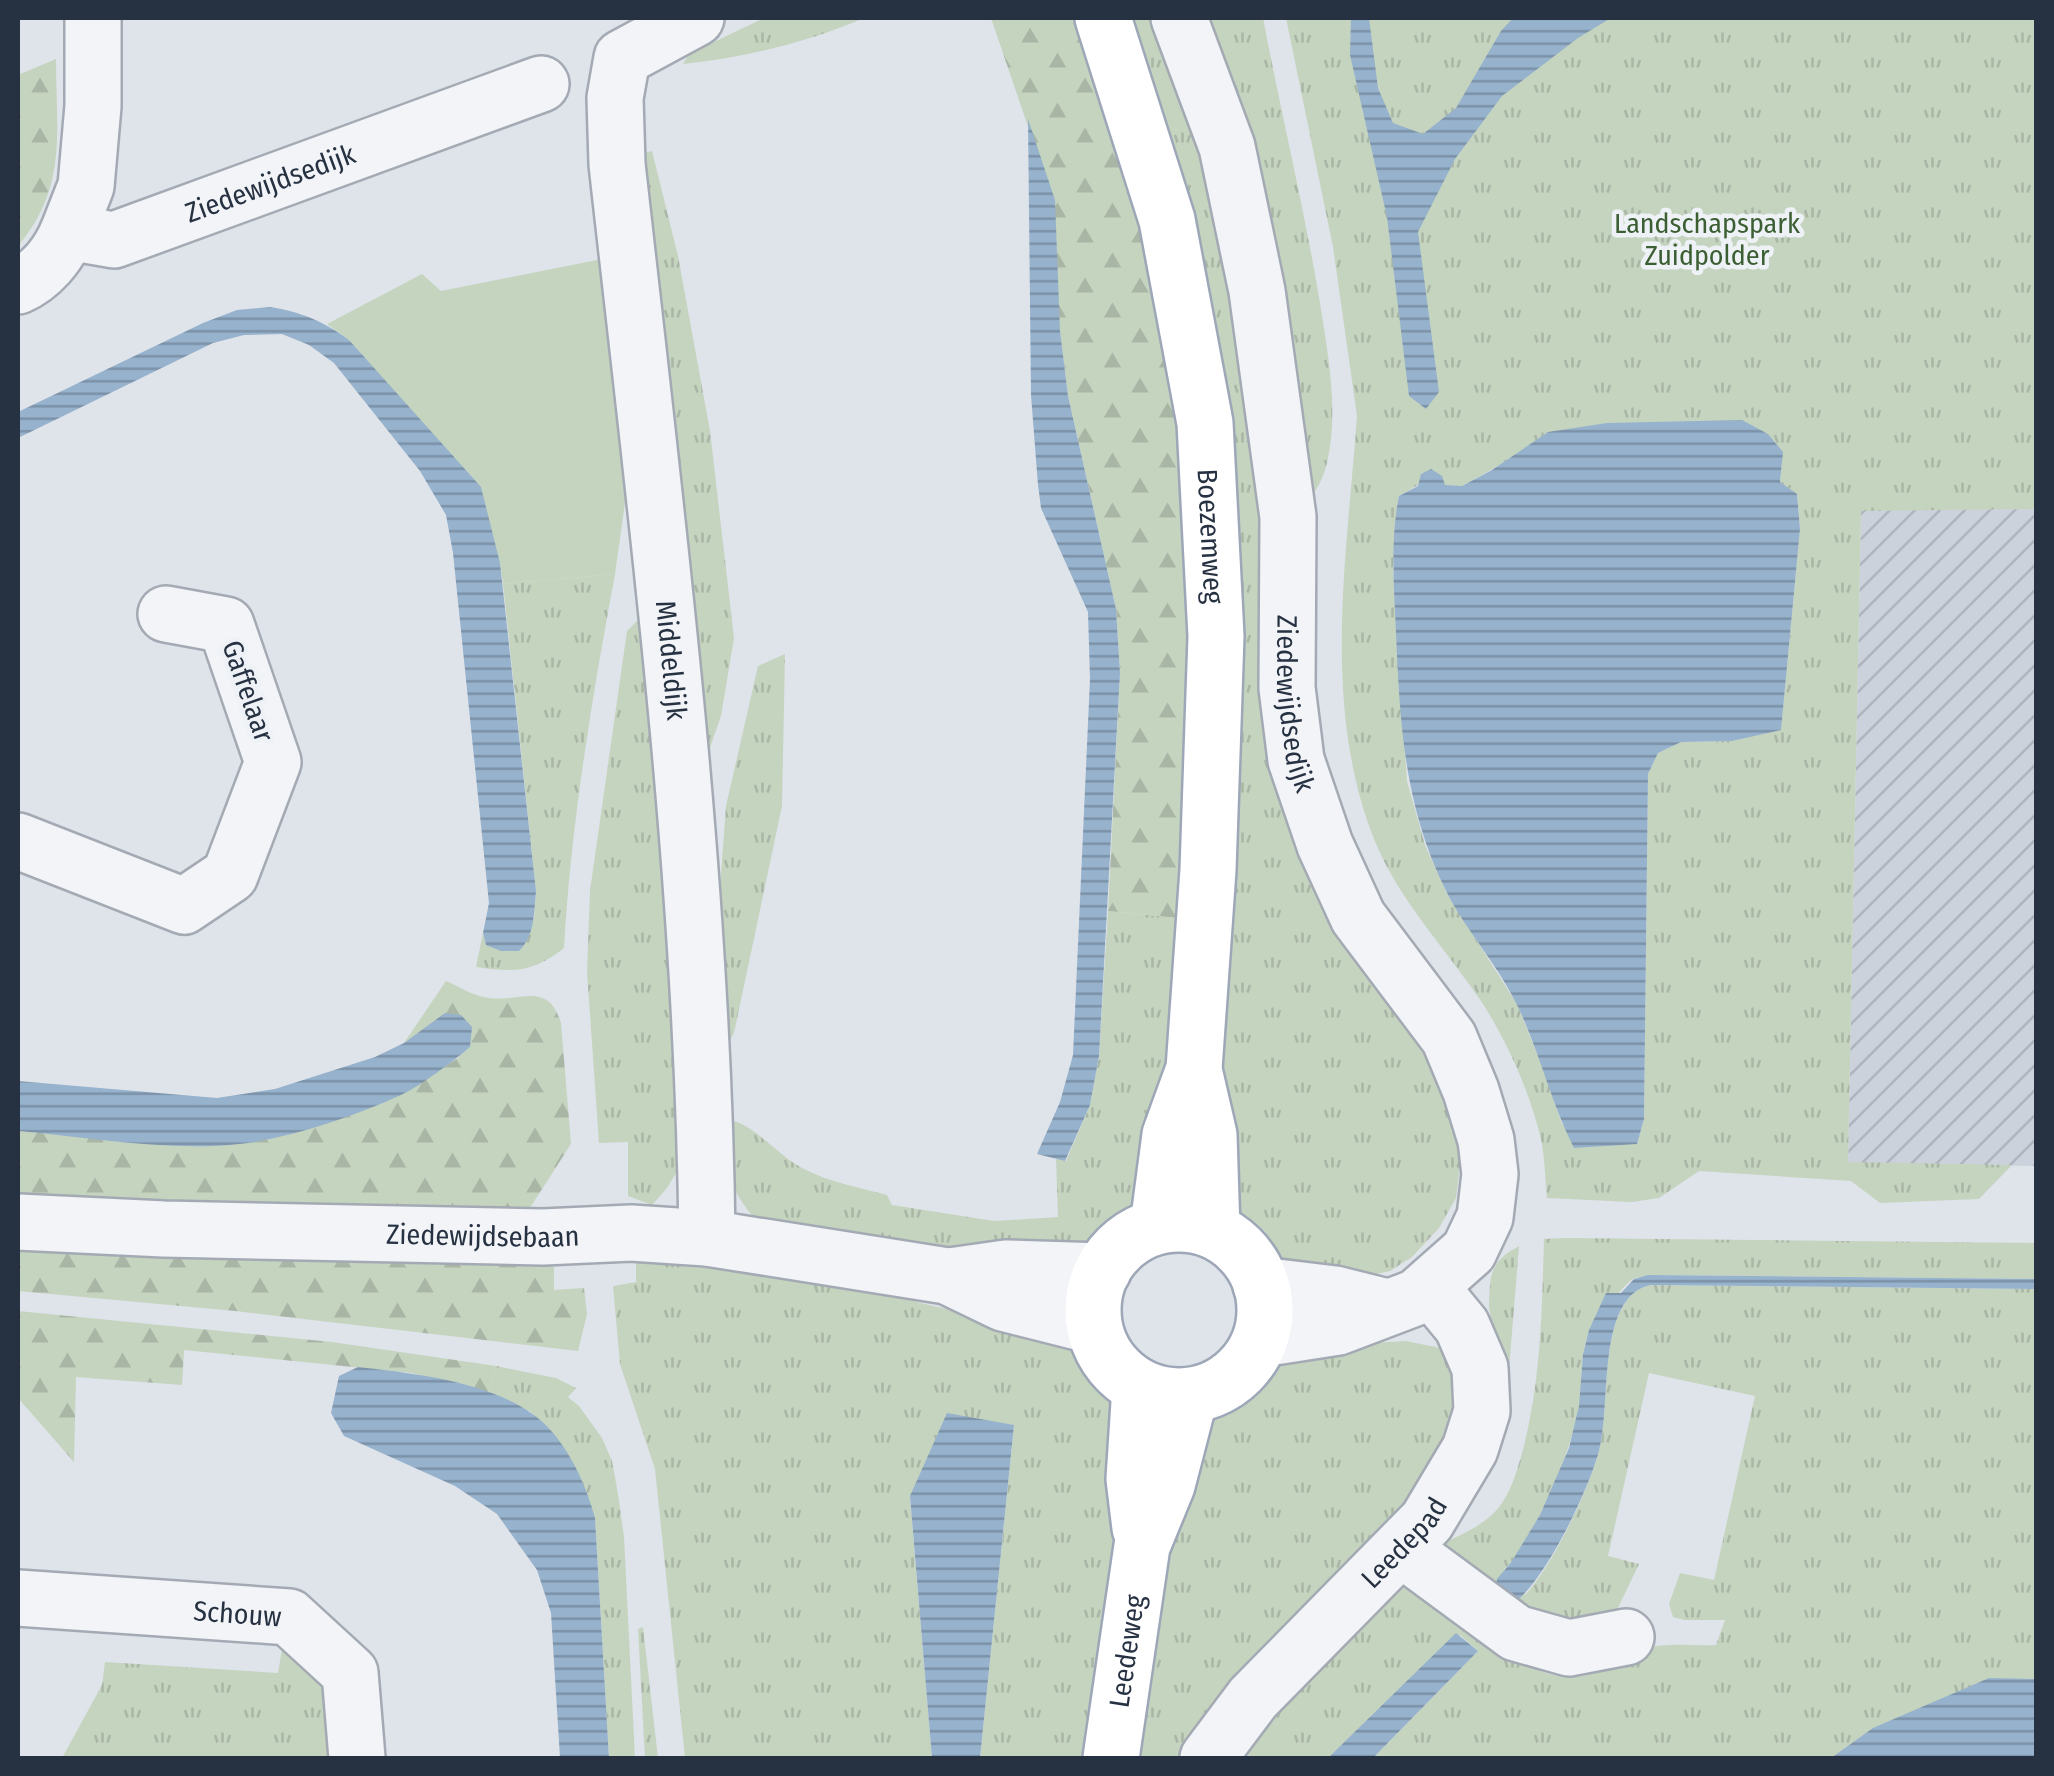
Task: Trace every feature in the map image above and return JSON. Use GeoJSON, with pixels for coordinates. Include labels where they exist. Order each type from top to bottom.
{"type":"FeatureCollection","features":[{"type":"Feature","properties":{"kind":"main road","name":"Boezemweg"},"geometry":{"type":"LineString","coordinates":[[1103,18],[1167,220],[1204,423],[1216,636],[1208,870],[1194,1069],[1170,1135],[1158,1226]]}},
{"type":"Feature","properties":{"kind":"main road","name":"Boezemweg"},"geometry":{"type":"LineString","coordinates":[[1194,1069],[1209,1136],[1212,1230]]}},
{"type":"Feature","properties":{"kind":"main road"},"geometry":{"type":"LineString","coordinates":[[1186,1224],[1212,1230],[1234,1244],[1250,1262],[1261,1285],[1266,1312],[1260,1339],[1245,1366],[1220,1386],[1165,1392],[1118,1372],[1103,1351],[1094,1326],[1094,1298],[1103,1270],[1116,1250],[1136,1235],[1158,1226],[1186,1224]]}},
{"type":"Feature","properties":{"kind":"main road","name":"Leedeweg"},"geometry":{"type":"LineString","coordinates":[[1111,1758],[1142,1546],[1167,1485],[1165,1392]]}},
{"type":"Feature","properties":{"kind":"street"},"geometry":{"type":"LineString","coordinates":[[18,286],[31,280],[60,250],[86,186],[93,106],[93,18]]}},
{"type":"Feature","properties":{"kind":"street","name":"Middeldijk"},"geometry":{"type":"LineString","coordinates":[[696,18],[622,58],[616,82],[617,164],[666,588],[686,815],[706,1086],[708,1238]]}},
{"type":"Feature","properties":{"kind":"street","name":"Ziedewijdsedijk"},"geometry":{"type":"LineString","coordinates":[[1179,18],[1228,147],[1257,290],[1288,516],[1287,688],[1296,760],[1325,845],[1358,917],[1449,1038],[1471,1090],[1486,1140],[1490,1174],[1485,1217],[1470,1252],[1408,1297],[1338,1327],[1260,1339]]}},
{"type":"Feature","properties":{"kind":"street","name":"Ziedewijdsedijk"},"geometry":{"type":"LineString","coordinates":[[68,232],[114,240],[542,84]]}},
{"type":"Feature","properties":{"kind":"street","name":"Gaffelaar"},"geometry":{"type":"LineString","coordinates":[[18,841],[184,906],[230,874],[273,762],[226,626],[166,614]]}},
{"type":"Feature","properties":{"kind":"street","name":"Ziedewijdsebaan"},"geometry":{"type":"LineString","coordinates":[[18,1222],[164,1229],[543,1237],[631,1233],[708,1238],[947,1276],[1004,1303],[1094,1326]]}},
{"type":"Feature","properties":{"kind":"street","name":"Ziedewijdsebaan"},"geometry":{"type":"LineString","coordinates":[[947,1276],[1006,1268],[1103,1270]]}},
{"type":"Feature","properties":{"kind":"street"},"geometry":{"type":"LineString","coordinates":[[1261,1285],[1334,1294],[1408,1297]]}},
{"type":"Feature","properties":{"kind":"street","name":"Leedepad"},"geometry":{"type":"LineString","coordinates":[[1208,1758],[1253,1698],[1427,1521],[1470,1449],[1482,1411],[1480,1368],[1462,1326],[1408,1297]]}},
{"type":"Feature","properties":{"kind":"street"},"geometry":{"type":"LineString","coordinates":[[1402,1548],[1516,1633],[1569,1648],[1626,1636]]}},
{"type":"Feature","properties":{"kind":"street","name":"Schouw"},"geometry":{"type":"LineString","coordinates":[[18,1598],[289,1617],[350,1673],[357,1758]]}},
{"type":"Feature","properties":{"kind":"shaded area"},"geometry":{"type":"Polygon","coordinates":[[[2036,509],[2036,1166],[1848,1163],[1861,510],[2036,509]]]}},
{"type":"Feature","properties":{"kind":"green space"},"geometry":{"type":"Polygon","coordinates":[[[764,18],[864,18],[775,48],[683,64],[689,54],[764,18]]]}},
{"type":"Feature","properties":{"kind":"green space"},"geometry":{"type":"Polygon","coordinates":[[[991,18],[1075,18],[1118,144],[1153,273],[1174,397],[1189,564],[1189,722],[1178,918],[1108,911],[1120,673],[1116,609],[1068,396],[1037,153],[991,18]]]}},
{"type":"Feature","properties":{"kind":"green space"},"geometry":{"type":"Polygon","coordinates":[[[1127,18],[1155,18],[1217,217],[1249,374],[1315,888],[1438,1074],[1461,1158],[1456,1198],[1439,1228],[1412,1257],[1390,1271],[1354,1279],[1273,1260],[1233,1212],[1127,18]]]}},
{"type":"Feature","properties":{"kind":"green space"},"geometry":{"type":"Polygon","coordinates":[[[1200,18],[1263,18],[1314,267],[1331,383],[1327,463],[1306,503],[1200,18]]]}},
{"type":"Feature","properties":{"kind":"green space","name":"Landschapspark Zuidpolder"},"geometry":{"type":"Polygon","coordinates":[[[1286,18],[2036,18],[2036,509],[1861,511],[1848,1162],[2012,1165],[1979,1199],[1880,1203],[1851,1181],[1699,1171],[1659,1198],[1632,1202],[1547,1198],[1538,1126],[1510,1054],[1483,1004],[1384,862],[1358,788],[1348,736],[1342,630],[1357,416],[1333,247],[1286,18]],[[1505,462],[1462,486],[1418,485],[1399,496],[1393,567],[1407,781],[1425,845],[1447,894],[1517,1004],[1562,1124],[1637,1144],[1644,1119],[1648,774],[1658,753],[1681,742],[1732,741],[1781,729],[1800,529],[1797,494],[1780,483],[1782,463],[1505,462]]]}},
{"type":"Feature","properties":{"kind":"green space"},"geometry":{"type":"Polygon","coordinates":[[[56,59],[57,135],[52,180],[34,224],[18,246],[18,75],[56,59]]]}},
{"type":"Feature","properties":{"kind":"green space"},"geometry":{"type":"Polygon","coordinates":[[[652,151],[678,256],[710,431],[734,638],[721,716],[705,762],[648,282],[644,153],[652,151]]]}},
{"type":"Feature","properties":{"kind":"green space"},"geometry":{"type":"Polygon","coordinates":[[[602,259],[628,481],[615,574],[503,584],[500,563],[349,340],[327,324],[422,274],[441,291],[602,259]]]}},
{"type":"Feature","properties":{"kind":"green space"},"geometry":{"type":"Polygon","coordinates":[[[615,574],[584,761],[564,948],[523,969],[476,967],[483,933],[486,945],[534,920],[536,891],[503,584],[615,574]]]}},
{"type":"Feature","properties":{"kind":"green space"},"geometry":{"type":"Polygon","coordinates":[[[641,617],[684,1063],[679,1168],[652,1205],[628,1196],[628,1142],[599,1143],[587,972],[590,891],[627,631],[641,617]]]}},
{"type":"Feature","properties":{"kind":"green space"},"geometry":{"type":"Polygon","coordinates":[[[785,654],[782,806],[729,1042],[723,1041],[715,955],[726,806],[758,666],[785,654]]]}},
{"type":"Feature","properties":{"kind":"green space"},"geometry":{"type":"Polygon","coordinates":[[[1108,911],[1178,918],[1170,1065],[1147,1187],[1131,1216],[1097,1242],[1058,1256],[932,1249],[756,1220],[733,1186],[724,1159],[726,1133],[733,1121],[749,1128],[807,1171],[887,1195],[892,1205],[994,1221],[1058,1217],[1056,1158],[1066,1161],[1090,1105],[1099,1056],[1108,911]]]}},
{"type":"Feature","properties":{"kind":"green space"},"geometry":{"type":"Polygon","coordinates":[[[446,981],[484,997],[539,997],[555,1009],[561,1023],[571,1144],[526,1214],[155,1208],[18,1195],[18,1131],[182,1146],[241,1144],[290,1133],[405,1093],[459,1057],[425,1029],[404,1043],[446,981]]]}},
{"type":"Feature","properties":{"kind":"green space"},"geometry":{"type":"Polygon","coordinates":[[[1544,1239],[2036,1243],[2036,1279],[1648,1275],[1633,1279],[1589,1332],[1582,1360],[1579,1409],[1568,1448],[1528,1538],[1504,1569],[1525,1595],[1558,1547],[1578,1506],[1603,1432],[1613,1331],[1633,1294],[1651,1285],[2036,1289],[2036,1758],[1373,1758],[1478,1651],[1460,1635],[1328,1758],[1229,1758],[1394,1582],[1405,1583],[1515,1660],[1562,1676],[1592,1674],[1648,1648],[1716,1645],[1725,1620],[1673,1617],[1669,1604],[1680,1573],[1714,1580],[1755,1396],[1649,1373],[1608,1556],[1639,1564],[1616,1612],[1557,1630],[1439,1545],[1489,1517],[1512,1483],[1534,1395],[1544,1239]]]}},
{"type":"Feature","properties":{"kind":"green space"},"geometry":{"type":"Polygon","coordinates":[[[18,1243],[186,1257],[554,1261],[554,1290],[584,1288],[587,1314],[578,1351],[235,1311],[18,1291],[18,1243]]]}},
{"type":"Feature","properties":{"kind":"green space"},"geometry":{"type":"Polygon","coordinates":[[[1519,1246],[1506,1406],[1489,1307],[1490,1286],[1497,1264],[1519,1246]]]}},
{"type":"Feature","properties":{"kind":"green space"},"geometry":{"type":"Polygon","coordinates":[[[636,1262],[808,1277],[1064,1336],[1114,1381],[1125,1451],[1098,1758],[980,1758],[1014,1426],[910,1497],[932,1758],[685,1758],[655,1469],[620,1364],[613,1286],[636,1282],[636,1262]]]}},
{"type":"Feature","properties":{"kind":"green space"},"geometry":{"type":"Polygon","coordinates":[[[18,1311],[332,1342],[496,1366],[488,1393],[412,1373],[184,1350],[182,1385],[76,1377],[74,1462],[18,1398],[18,1311]]]}},
{"type":"Feature","properties":{"kind":"green space"},"geometry":{"type":"Polygon","coordinates":[[[1406,1341],[1455,1351],[1468,1433],[1239,1683],[1196,1758],[1135,1758],[1165,1553],[1213,1415],[1245,1397],[1278,1365],[1295,1355],[1351,1344],[1406,1341]]]}},
{"type":"Feature","properties":{"kind":"green space"},"geometry":{"type":"Polygon","coordinates":[[[496,1366],[556,1378],[576,1388],[568,1397],[602,1438],[612,1461],[624,1537],[635,1758],[609,1758],[595,1518],[531,1412],[488,1393],[496,1366]]]}},
{"type":"Feature","properties":{"kind":"green space"},"geometry":{"type":"Polygon","coordinates":[[[643,1627],[658,1758],[645,1758],[638,1629],[643,1627]]]}},
{"type":"Feature","properties":{"kind":"green space"},"geometry":{"type":"Polygon","coordinates":[[[284,1638],[333,1684],[334,1758],[62,1758],[102,1685],[105,1662],[278,1673],[284,1638]]]}},
{"type":"Feature","properties":{"kind":"water"},"geometry":{"type":"Polygon","coordinates":[[[1351,18],[1369,18],[1378,88],[1393,123],[1423,134],[1456,108],[1501,31],[1513,18],[1611,18],[1502,96],[1455,159],[1418,232],[1439,392],[1426,409],[1409,396],[1387,217],[1350,55],[1351,18]]]}},
{"type":"Feature","properties":{"kind":"water"},"geometry":{"type":"Polygon","coordinates":[[[1028,119],[1055,200],[1060,331],[1068,396],[1116,609],[1120,673],[1099,1056],[1090,1105],[1065,1161],[1037,1154],[1060,1102],[1073,1055],[1090,679],[1088,612],[1041,508],[1038,485],[1031,395],[1028,119]]]}},
{"type":"Feature","properties":{"kind":"water"},"geometry":{"type":"Polygon","coordinates":[[[270,307],[311,318],[349,340],[481,487],[500,563],[536,891],[531,931],[519,951],[501,951],[486,945],[483,933],[489,903],[446,515],[420,471],[334,363],[309,345],[282,334],[244,335],[213,343],[18,438],[18,412],[203,323],[237,310],[270,307]]]}},
{"type":"Feature","properties":{"kind":"water"},"geometry":{"type":"Polygon","coordinates":[[[1742,420],[1768,434],[1783,452],[1780,482],[1797,494],[1800,529],[1781,730],[1732,741],[1681,742],[1658,753],[1648,774],[1644,1119],[1637,1144],[1574,1148],[1518,1007],[1446,891],[1421,828],[1407,764],[1400,700],[1393,564],[1399,496],[1418,486],[1421,474],[1431,469],[1442,476],[1445,485],[1462,486],[1548,432],[1607,423],[1742,420]]]}},
{"type":"Feature","properties":{"kind":"water"},"geometry":{"type":"Polygon","coordinates":[[[445,1013],[461,1015],[472,1027],[470,1047],[401,1095],[301,1131],[240,1144],[185,1146],[18,1131],[18,1081],[217,1098],[275,1089],[375,1057],[404,1043],[445,1013]]]}},
{"type":"Feature","properties":{"kind":"water"},"geometry":{"type":"Polygon","coordinates":[[[1648,1275],[2036,1279],[2036,1289],[1651,1285],[1633,1293],[1621,1309],[1613,1331],[1603,1432],[1594,1468],[1552,1556],[1513,1604],[1495,1588],[1497,1579],[1540,1515],[1569,1448],[1589,1330],[1606,1293],[1621,1293],[1634,1279],[1648,1275]]]}},
{"type":"Feature","properties":{"kind":"water"},"geometry":{"type":"Polygon","coordinates":[[[358,1367],[448,1380],[492,1393],[531,1413],[563,1446],[579,1474],[595,1518],[609,1758],[560,1758],[551,1613],[537,1570],[497,1514],[455,1486],[344,1436],[331,1413],[339,1376],[358,1367]]]}},
{"type":"Feature","properties":{"kind":"water"},"geometry":{"type":"Polygon","coordinates":[[[947,1413],[1014,1425],[980,1758],[932,1758],[910,1496],[947,1413]]]}},
{"type":"Feature","properties":{"kind":"water"},"geometry":{"type":"Polygon","coordinates":[[[1456,1633],[1478,1651],[1373,1758],[1328,1758],[1456,1633]]]}},
{"type":"Feature","properties":{"kind":"water"},"geometry":{"type":"Polygon","coordinates":[[[1989,1678],[2036,1679],[2036,1758],[1831,1758],[1873,1728],[1989,1678]]]}}]}
